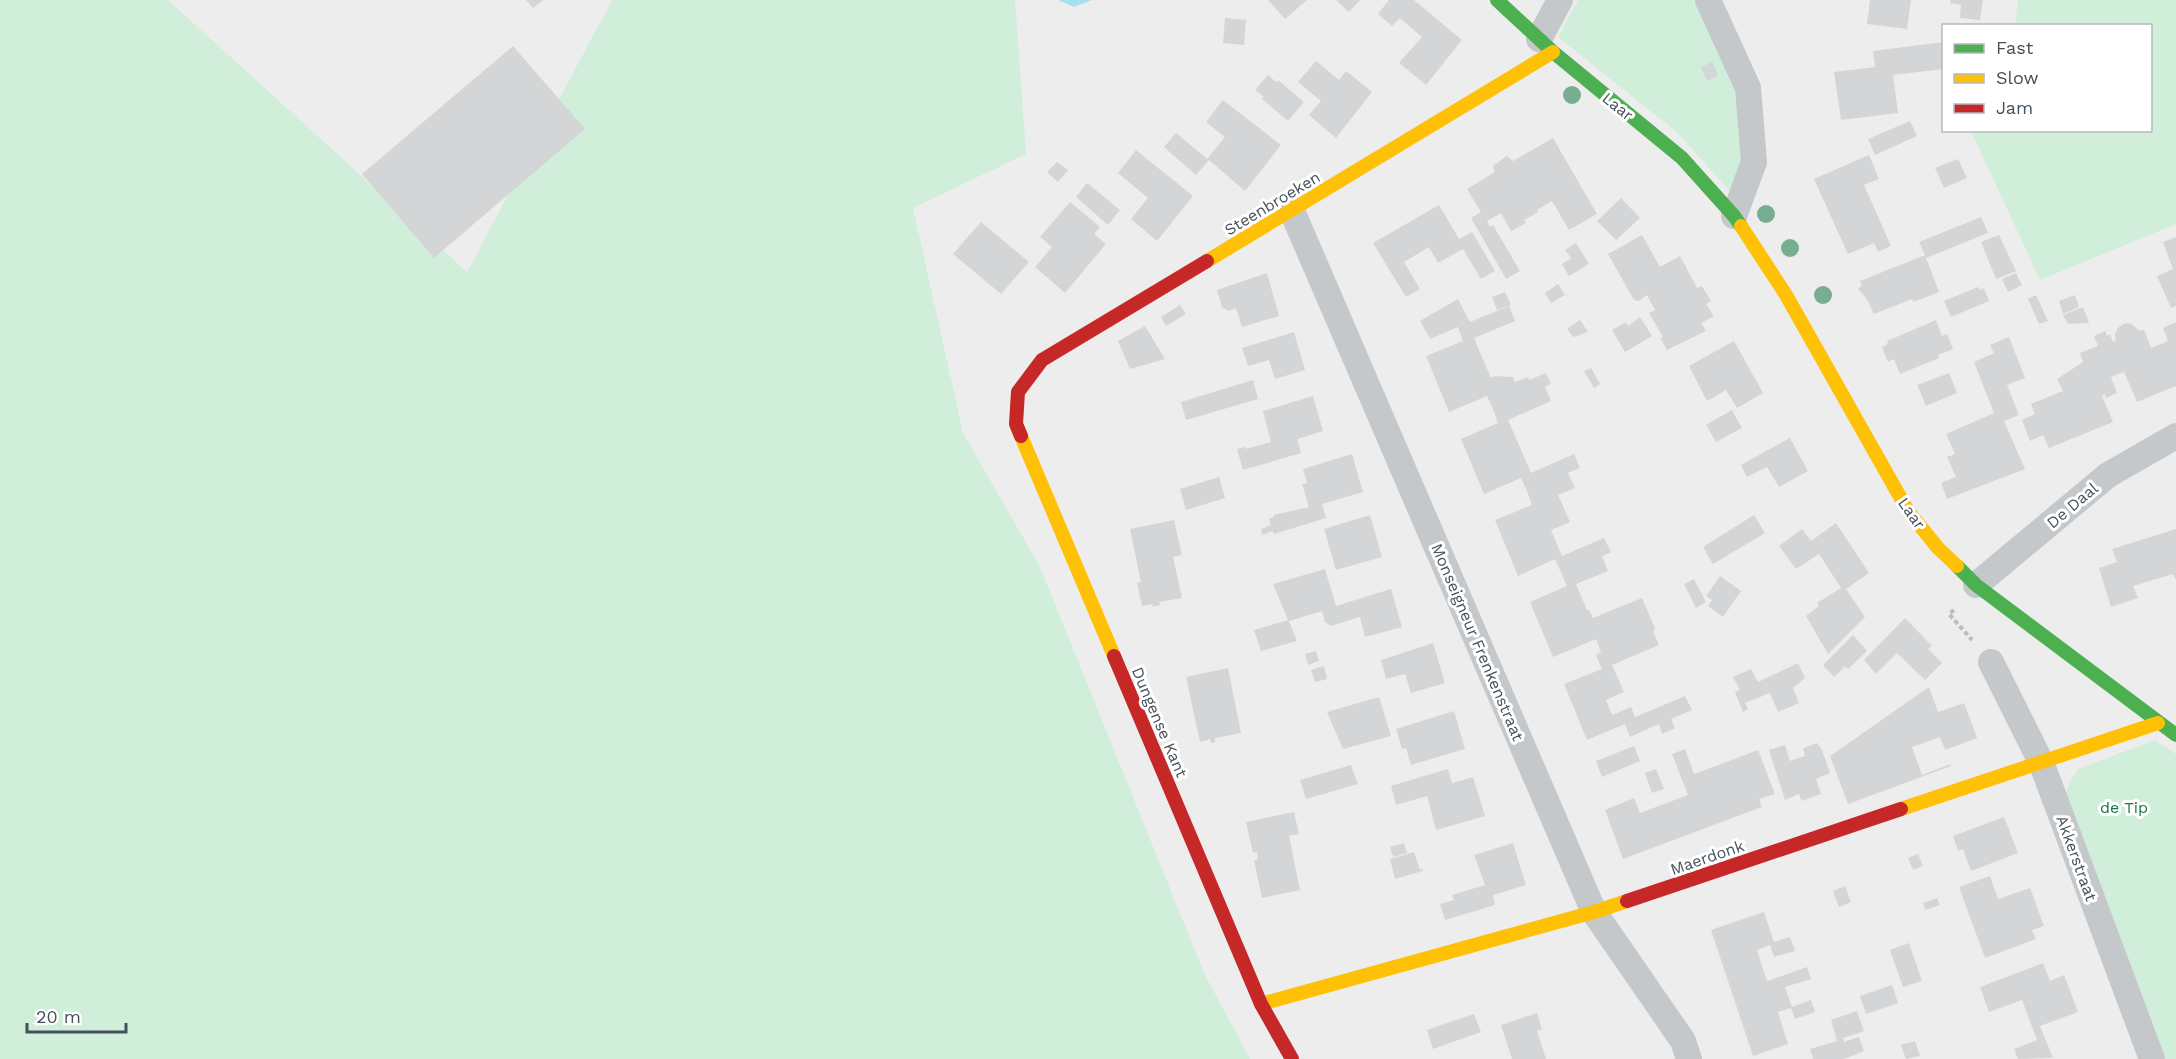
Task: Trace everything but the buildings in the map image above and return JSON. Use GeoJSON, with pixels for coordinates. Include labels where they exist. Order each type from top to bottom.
{"type":"FeatureCollection","features":[{"type":"Feature","properties":{"kind":"street","name":"Laar"},"geometry":{"type":"LineString","coordinates":[[1497,0],[1546,46],[1682,158],[1734,216],[1786,295],[1908,512],[1938,548],[1976,585],[2176,735]]}},
{"type":"Feature","properties":{"kind":"street"},"geometry":{"type":"LineString","coordinates":[[1546,46],[1560,0]]}},
{"type":"Feature","properties":{"kind":"street"},"geometry":{"type":"LineString","coordinates":[[1708,0],[1748,88],[1754,162],[1734,216]]}},
{"type":"Feature","properties":{"kind":"street","name":"Steenbroeken"},"geometry":{"type":"LineString","coordinates":[[1018,392],[1042,360],[1292,211],[1546,46]]}},
{"type":"Feature","properties":{"kind":"street","name":"Monseigneur Frenkenstraat"},"geometry":{"type":"LineString","coordinates":[[1292,211],[1594,912],[1683,1041],[1689,1059]]}},
{"type":"Feature","properties":{"kind":"street","name":"Dungense Kant"},"geometry":{"type":"LineString","coordinates":[[1018,392],[1016,424],[1261,1004],[1293,1059]]}},
{"type":"Feature","properties":{"kind":"street","name":"De Daal"},"geometry":{"type":"LineString","coordinates":[[1976,585],[2108,475],[2176,436]]}},
{"type":"Feature","properties":{"kind":"street","name":"Akkerstraat"},"geometry":{"type":"LineString","coordinates":[[1991,662],[2042,762],[2152,1059]]}},
{"type":"Feature","properties":{"kind":"street","name":"Maerdonk"},"geometry":{"type":"LineString","coordinates":[[1261,1004],[1594,912],[2158,723]]}},
{"type":"Feature","properties":{"kind":"green space"},"geometry":{"type":"Polygon","coordinates":[[[0,0],[168,0],[467,272],[612,0],[1015,0],[1026,154],[913,208],[963,433],[1040,567],[1205,975],[1250,1059],[0,1059],[0,0]]]}},
{"type":"Feature","properties":{"kind":"green space"},"geometry":{"type":"Polygon","coordinates":[[[1578,0],[1699,0],[1743,98],[1744,159],[1733,195],[1678,133],[1558,37],[1578,0]]]}},
{"type":"Feature","properties":{"kind":"green space"},"geometry":{"type":"Polygon","coordinates":[[[2018,0],[2176,0],[2176,224],[2040,280],[1971,132],[2152,132],[2152,24],[2015,24],[2018,0]]]}},
{"type":"Feature","properties":{"kind":"green space","name":"de Tip"},"geometry":{"type":"Polygon","coordinates":[[[2155,740],[2176,754],[2176,1059],[2163,1059],[2065,796],[2070,781],[2078,769],[2155,740]]]}},
{"type":"Feature","properties":{"kind":"water"},"geometry":{"type":"Polygon","coordinates":[[[1058,0],[1092,0],[1074,7],[1058,0]]]}},
{"type":"Feature","properties":{"kind":"traffic: fast"},"geometry":{"type":"LineString","coordinates":[[1497,0],[1553,52],[1682,158],[1741,226]]}},
{"type":"Feature","properties":{"kind":"traffic: fast"},"geometry":{"type":"LineString","coordinates":[[1957,566],[1976,585],[2176,735]]}},
{"type":"Feature","properties":{"kind":"traffic: slow"},"geometry":{"type":"LineString","coordinates":[[1207,261],[1553,52]]}},
{"type":"Feature","properties":{"kind":"traffic: slow"},"geometry":{"type":"LineString","coordinates":[[1741,226],[1786,295],[1908,511],[1938,548],[1957,566]]}},
{"type":"Feature","properties":{"kind":"traffic: slow"},"geometry":{"type":"LineString","coordinates":[[1021,436],[1114,656]]}},
{"type":"Feature","properties":{"kind":"traffic: slow"},"geometry":{"type":"LineString","coordinates":[[1901,809],[2158,723]]}},
{"type":"Feature","properties":{"kind":"traffic: slow"},"geometry":{"type":"LineString","coordinates":[[1261,1004],[1627,901]]}},
{"type":"Feature","properties":{"kind":"traffic: jam"},"geometry":{"type":"LineString","coordinates":[[1021,436],[1016,424],[1018,392],[1042,360],[1207,261]]}},
{"type":"Feature","properties":{"kind":"traffic: jam"},"geometry":{"type":"LineString","coordinates":[[1114,656],[1261,1004],[1292,1059]]}},
{"type":"Feature","properties":{"kind":"traffic: jam"},"geometry":{"type":"LineString","coordinates":[[1627,901],[1901,809]]}}]}
